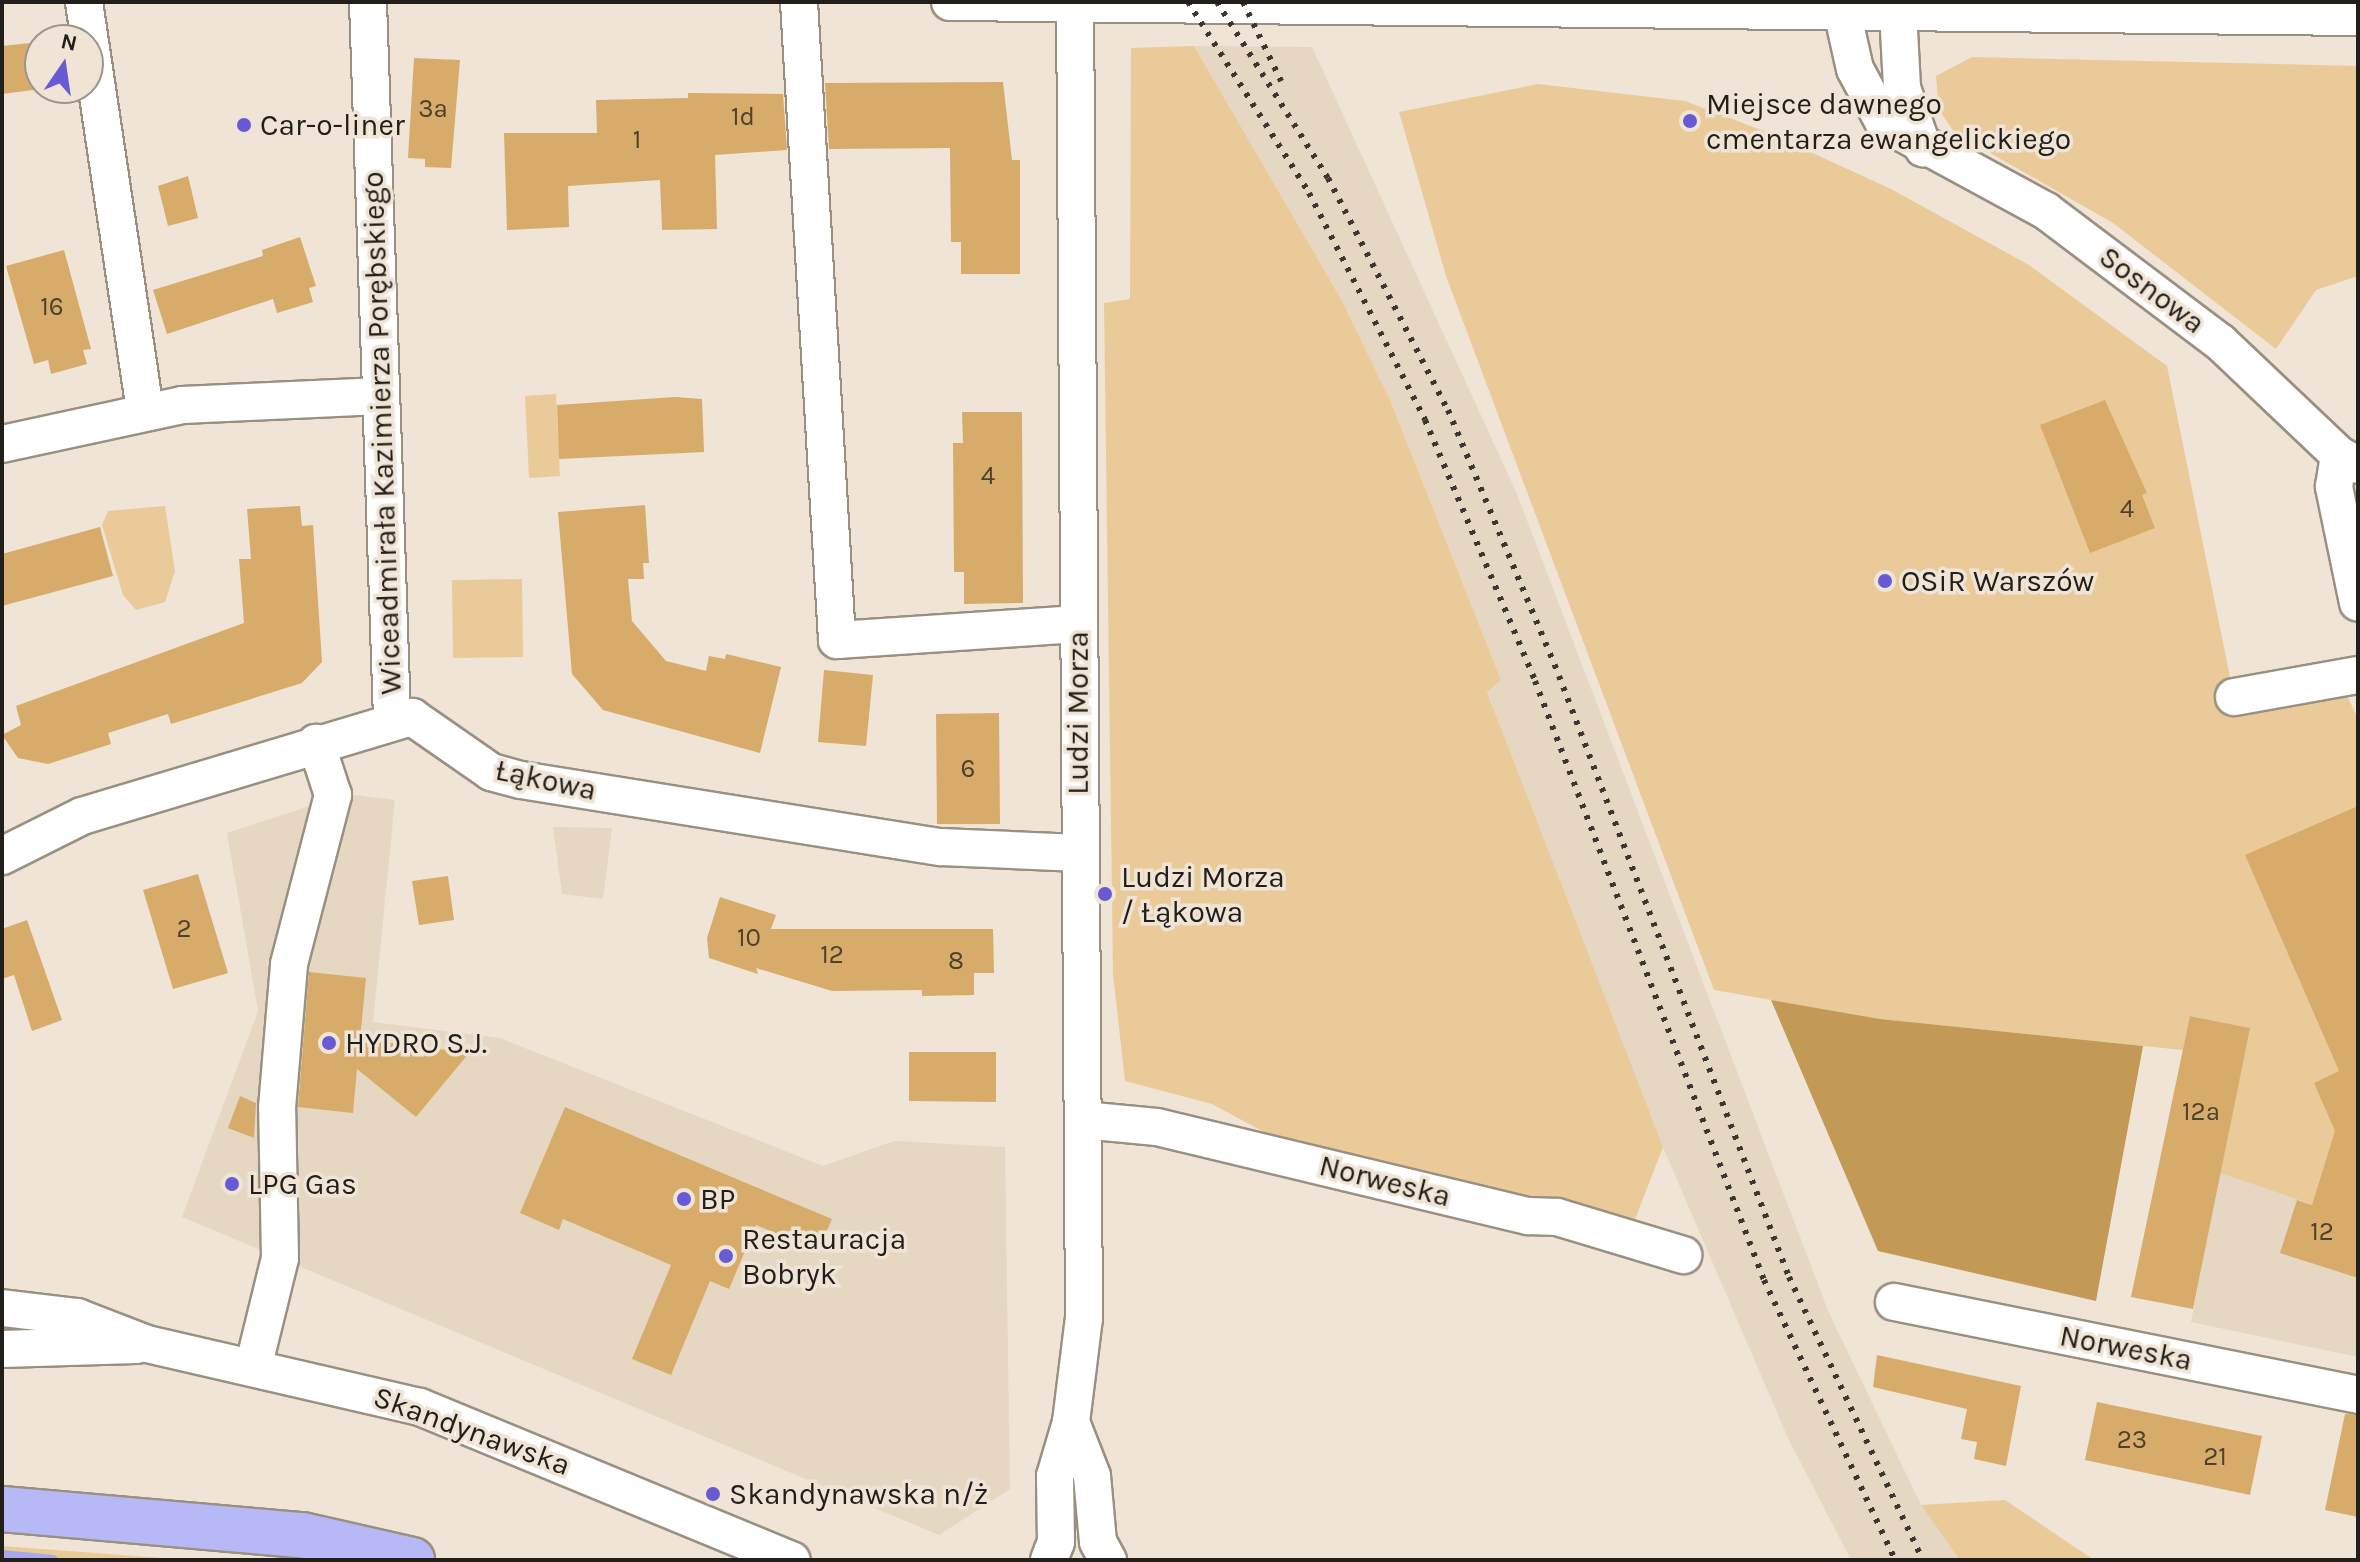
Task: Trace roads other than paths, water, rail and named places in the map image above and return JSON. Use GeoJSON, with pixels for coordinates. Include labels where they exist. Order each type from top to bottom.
{"type":"FeatureCollection","features":[{"type":"Feature","properties":{"kind":"highway"},"geometry":{"type":"LineString","coordinates":[[2,1509],[302,1535],[412,1560]]}},
{"type":"Feature","properties":{"kind":"street"},"geometry":{"type":"LineString","coordinates":[[84,2],[145,410]]}},
{"type":"Feature","properties":{"kind":"street","name":"Wiceadmirała Kazimierza Porębskiego"},"geometry":{"type":"LineString","coordinates":[[368,2],[392,719]]}},
{"type":"Feature","properties":{"kind":"street"},"geometry":{"type":"LineString","coordinates":[[799,2],[837,640],[1078,624]]}},
{"type":"Feature","properties":{"kind":"street"},"geometry":{"type":"LineString","coordinates":[[950,2],[2358,17]]}},
{"type":"Feature","properties":{"kind":"street","name":"Ludzi Morza"},"geometry":{"type":"LineString","coordinates":[[1049,1560],[1056,1542],[1055,1476],[1071,1422],[1084,1318],[1078,624],[1056,3]]}},
{"type":"Feature","properties":{"kind":"street","name":"Sosnowa"},"geometry":{"type":"LineString","coordinates":[[1842,11],[1850,55],[1884,123],[1923,148],[2046,211],[2220,342],[2348,460]]}},
{"type":"Feature","properties":{"kind":"street"},"geometry":{"type":"LineString","coordinates":[[1898,11],[1902,88],[1923,148]]}},
{"type":"Feature","properties":{"kind":"street"},"geometry":{"type":"LineString","coordinates":[[2,444],[145,410],[381,396]]}},
{"type":"Feature","properties":{"kind":"street"},"geometry":{"type":"LineString","coordinates":[[2348,460],[2334,487],[2358,603]]}},
{"type":"Feature","properties":{"kind":"street"},"geometry":{"type":"LineString","coordinates":[[2234,697],[2358,675]]}},
{"type":"Feature","properties":{"kind":"street","name":"Łąkowa"},"geometry":{"type":"LineString","coordinates":[[2,856],[82,816],[392,719],[425,721],[491,772],[521,780],[941,847],[1079,853]]}},
{"type":"Feature","properties":{"kind":"street"},"geometry":{"type":"LineString","coordinates":[[254,1364],[280,1258],[277,1108],[289,964],[333,795],[316,743]]}},
{"type":"Feature","properties":{"kind":"street","name":"Norweska"},"geometry":{"type":"LineString","coordinates":[[1083,1120],[1157,1127],[1529,1216],[1557,1217],[1683,1255]]}},
{"type":"Feature","properties":{"kind":"street"},"geometry":{"type":"LineString","coordinates":[[2,1299],[40,1308]]}},
{"type":"Feature","properties":{"kind":"street","name":"Norweska"},"geometry":{"type":"LineString","coordinates":[[1894,1302],[2358,1395]]}},
{"type":"Feature","properties":{"kind":"street","name":"Skandynawska"},"geometry":{"type":"LineString","coordinates":[[2,1308],[40,1308],[147,1344],[254,1364],[442,1415],[787,1559]]}},
{"type":"Feature","properties":{"kind":"street","name":"Skandynawska"},"geometry":{"type":"LineString","coordinates":[[2,1349],[147,1344]]}},
{"type":"Feature","properties":{"kind":"street","name":"Ludzi Morza"},"geometry":{"type":"LineString","coordinates":[[1071,1422],[1092,1476],[1098,1542],[1108,1560]]}},
{"type":"Feature","properties":{"kind":"waterway"},"geometry":{"type":"LineString","coordinates":[[2,1555],[53,1560]]}},
{"type":"Feature","properties":{"kind":"railway"},"geometry":{"type":"LineString","coordinates":[[1188,2],[1309,193],[1425,420],[1535,681],[1764,1280],[1895,1560]]}},
{"type":"Feature","properties":{"kind":"railway"},"geometry":{"type":"LineString","coordinates":[[1217,2],[1328,178],[1448,410],[1559,676],[1789,1277],[1923,1560]]}},
{"type":"Feature","properties":{"kind":"railway"},"geometry":{"type":"LineString","coordinates":[[1243,2],[1281,81]]}},
{"type":"Feature","properties":{"kind":"place","name":"Miejsce dawnego cmentarza ewangelickiego"},"geometry":{"type":"Point","coordinates":[1690,121]}},
{"type":"Feature","properties":{"kind":"place","name":"Car-o-liner"},"geometry":{"type":"Point","coordinates":[244,125]}},
{"type":"Feature","properties":{"kind":"place","name":"OSiR Warszów"},"geometry":{"type":"Point","coordinates":[1885,581]}},
{"type":"Feature","properties":{"kind":"place","name":"Ludzi Morza / Łąkowa"},"geometry":{"type":"Point","coordinates":[1105,894]}},
{"type":"Feature","properties":{"kind":"place","name":"HYDRO S.J."},"geometry":{"type":"Point","coordinates":[329,1043]}},
{"type":"Feature","properties":{"kind":"place","name":"LPG Gas"},"geometry":{"type":"Point","coordinates":[232,1184]}},
{"type":"Feature","properties":{"kind":"place","name":"BP"},"geometry":{"type":"Point","coordinates":[684,1199]}},
{"type":"Feature","properties":{"kind":"place","name":"Restauracja Bobryk"},"geometry":{"type":"Point","coordinates":[726,1256]}},
{"type":"Feature","properties":{"kind":"place","name":"Skandynawska n/ż"},"geometry":{"type":"Point","coordinates":[713,1494]}}]}
